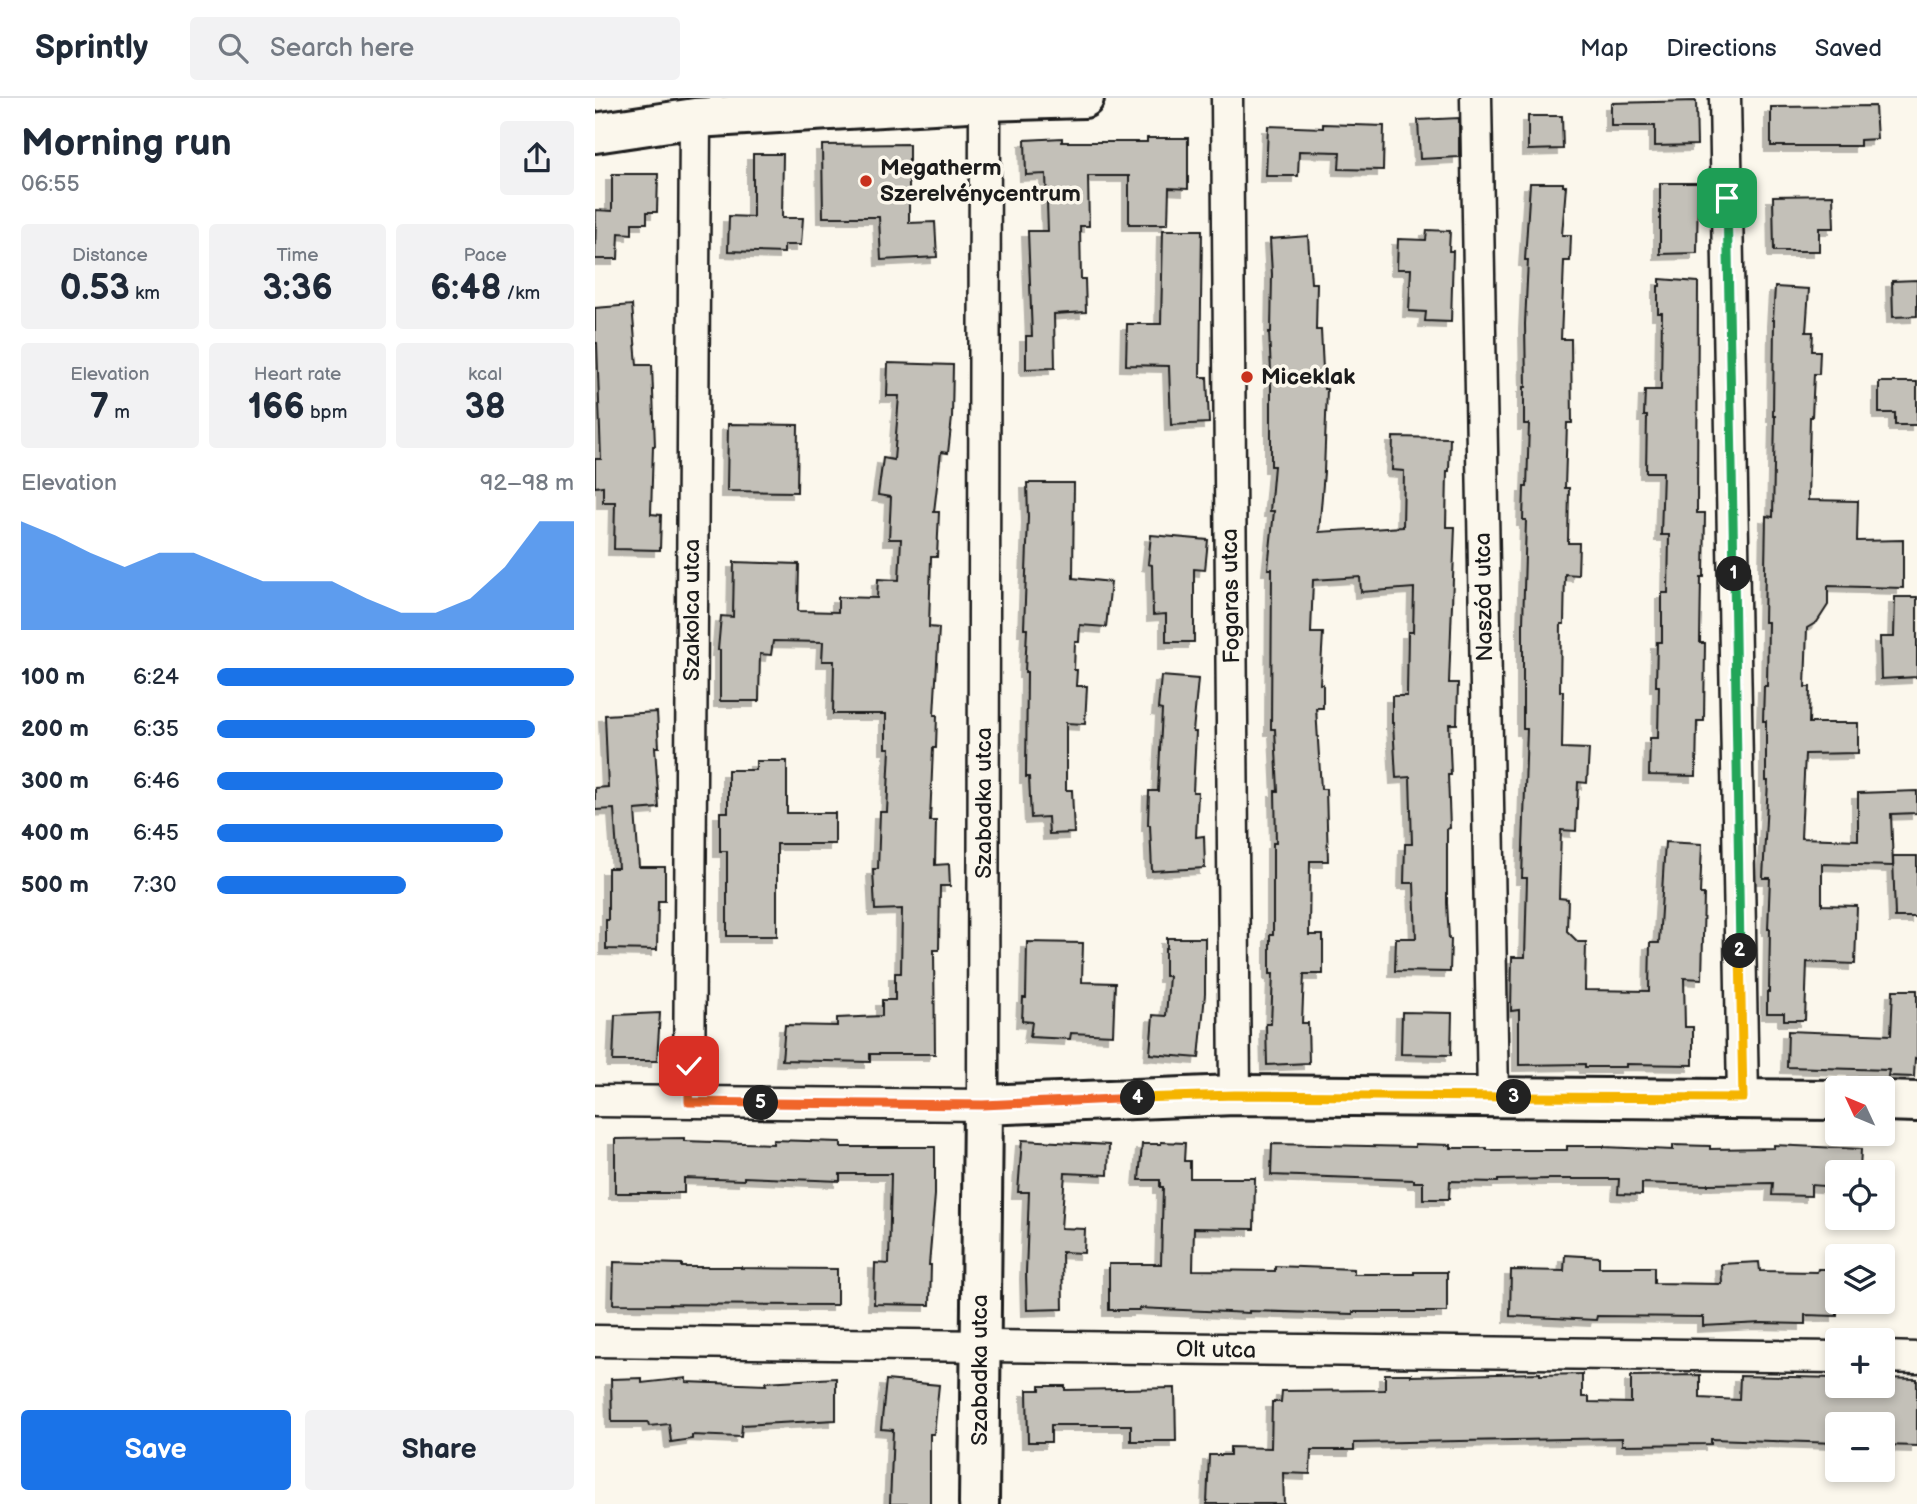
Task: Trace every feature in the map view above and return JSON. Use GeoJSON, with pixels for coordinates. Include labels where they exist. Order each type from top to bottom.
{"type":"FeatureCollection","features":[{"type":"Feature","properties":{"kind":"street"},"geometry":{"type":"LineString","coordinates":[[595,133],[695,118],[1084,98]]}},
{"type":"Feature","properties":{"kind":"street","name":"Fogaras utca"},"geometry":{"type":"LineString","coordinates":[[1227,98],[1235,1095]]}},
{"type":"Feature","properties":{"kind":"street","name":"Naszód utca"},"geometry":{"type":"LineString","coordinates":[[1476,98],[1493,1097]]}},
{"type":"Feature","properties":{"kind":"street"},"geometry":{"type":"LineString","coordinates":[[1725,98],[1743,1098]]}},
{"type":"Feature","properties":{"kind":"street","name":"Szabadka utca"},"geometry":{"type":"LineString","coordinates":[[979,1504],[983,1105],[985,101]]}},
{"type":"Feature","properties":{"kind":"street","name":"Szakolca utca"},"geometry":{"type":"LineString","coordinates":[[689,1102],[695,118]]}},
{"type":"Feature","properties":{"kind":"street"},"geometry":{"type":"LineString","coordinates":[[595,1101],[983,1105],[1235,1095],[1825,1100]]}},
{"type":"Feature","properties":{"kind":"street"},"geometry":{"type":"LineString","coordinates":[[1895,1101],[1917,1102]]}},
{"type":"Feature","properties":{"kind":"street","name":"Olt utca"},"geometry":{"type":"LineString","coordinates":[[595,1341],[1825,1357]]}},
{"type":"Feature","properties":{"kind":"street"},"geometry":{"type":"LineString","coordinates":[[1895,1357],[1917,1357]]}},
{"type":"Feature","properties":{"kind":"building"},"geometry":{"type":"Polygon","coordinates":[[[1696,101],[1697,145],[1655,146],[1655,126],[1611,126],[1611,103],[1696,101]]]}},
{"type":"Feature","properties":{"kind":"building"},"geometry":{"type":"Polygon","coordinates":[[[1875,106],[1877,139],[1860,140],[1860,146],[1771,146],[1771,107],[1875,106]]]}},
{"type":"Feature","properties":{"kind":"building"},"geometry":{"type":"Polygon","coordinates":[[[1528,116],[1562,116],[1563,149],[1528,150],[1528,116]]]}},
{"type":"Feature","properties":{"kind":"building"},"geometry":{"type":"Polygon","coordinates":[[[1459,118],[1459,157],[1420,159],[1418,120],[1459,118]]]}},
{"type":"Feature","properties":{"kind":"building"},"geometry":{"type":"Polygon","coordinates":[[[1323,124],[1384,126],[1383,170],[1339,169],[1340,152],[1299,151],[1298,176],[1266,176],[1268,126],[1323,128],[1323,124]]]}},
{"type":"Feature","properties":{"kind":"building"},"geometry":{"type":"Polygon","coordinates":[[[1062,138],[1062,142],[1147,142],[1147,138],[1188,138],[1188,189],[1169,188],[1168,224],[1129,224],[1129,176],[1088,176],[1089,226],[1080,226],[1081,279],[1085,279],[1086,312],[1054,314],[1055,368],[1026,369],[1026,336],[1032,336],[1028,231],[1048,231],[1046,174],[1026,175],[1025,140],[1062,138]]]}},
{"type":"Feature","properties":{"kind":"building","name":"Megatherm Szerelvénycentrum"},"geometry":{"type":"Polygon","coordinates":[[[909,144],[909,223],[935,222],[937,257],[881,260],[879,217],[823,217],[822,145],[909,144]]]}},
{"type":"Feature","properties":{"kind":"building"},"geometry":{"type":"Polygon","coordinates":[[[753,154],[783,154],[782,218],[803,218],[801,245],[784,245],[784,253],[728,251],[729,216],[753,217],[753,154]]]}},
{"type":"Feature","properties":{"kind":"building"},"geometry":{"type":"Polygon","coordinates":[[[612,174],[658,174],[657,212],[647,212],[647,223],[632,223],[632,234],[619,233],[618,259],[595,259],[596,210],[612,211],[612,174]]]}},
{"type":"Feature","properties":{"kind":"building"},"geometry":{"type":"Polygon","coordinates":[[[1530,183],[1563,183],[1563,186],[1566,186],[1562,235],[1571,235],[1570,261],[1564,261],[1561,339],[1571,339],[1572,423],[1567,423],[1565,488],[1569,488],[1568,543],[1579,543],[1578,575],[1565,574],[1560,691],[1563,691],[1562,748],[1589,749],[1587,783],[1578,782],[1576,831],[1561,830],[1559,898],[1568,899],[1567,931],[1578,942],[1586,942],[1585,990],[1649,991],[1650,943],[1659,943],[1665,842],[1702,844],[1702,979],[1684,978],[1685,1027],[1693,1027],[1693,1065],[1519,1065],[1519,1010],[1511,1011],[1512,957],[1525,957],[1527,878],[1522,878],[1527,729],[1523,729],[1526,520],[1523,520],[1529,424],[1524,424],[1524,387],[1528,260],[1525,260],[1530,183]]]}},
{"type":"Feature","properties":{"kind":"building"},"geometry":{"type":"Polygon","coordinates":[[[1660,183],[1698,183],[1697,253],[1660,254],[1660,183]]]}},
{"type":"Feature","properties":{"kind":"building"},"geometry":{"type":"Polygon","coordinates":[[[1833,195],[1834,228],[1819,228],[1819,251],[1774,251],[1773,196],[1833,195]]]}},
{"type":"Feature","properties":{"kind":"building"},"geometry":{"type":"Polygon","coordinates":[[[1163,230],[1202,230],[1200,377],[1207,377],[1209,423],[1171,425],[1169,366],[1126,365],[1127,324],[1161,324],[1163,230]]]}},
{"type":"Feature","properties":{"kind":"building"},"geometry":{"type":"Polygon","coordinates":[[[1427,230],[1450,231],[1449,251],[1453,251],[1451,322],[1425,321],[1426,312],[1409,311],[1411,269],[1397,269],[1398,239],[1426,240],[1427,230]]]}},
{"type":"Feature","properties":{"kind":"building"},"geometry":{"type":"Polygon","coordinates":[[[1308,236],[1311,283],[1317,283],[1316,330],[1321,330],[1324,389],[1327,389],[1319,532],[1403,527],[1404,471],[1392,470],[1393,437],[1450,438],[1446,527],[1455,527],[1449,683],[1458,683],[1457,724],[1449,724],[1451,775],[1448,775],[1450,828],[1447,829],[1447,903],[1451,939],[1450,972],[1395,971],[1396,938],[1416,938],[1414,883],[1404,883],[1405,844],[1412,844],[1410,777],[1396,778],[1392,723],[1392,696],[1407,696],[1408,632],[1413,632],[1414,588],[1361,592],[1360,577],[1313,580],[1311,633],[1323,633],[1320,684],[1323,684],[1323,708],[1316,708],[1321,789],[1326,789],[1328,861],[1310,861],[1309,935],[1323,935],[1323,974],[1304,974],[1302,1023],[1308,1023],[1309,1063],[1267,1065],[1266,1024],[1271,1024],[1273,974],[1270,974],[1270,935],[1273,935],[1275,791],[1278,791],[1275,729],[1271,729],[1272,569],[1268,569],[1274,511],[1270,511],[1274,466],[1271,466],[1270,239],[1308,236]]]}},
{"type":"Feature","properties":{"kind":"building"},"geometry":{"type":"Polygon","coordinates":[[[1660,279],[1698,282],[1697,513],[1705,513],[1700,643],[1705,643],[1704,721],[1697,721],[1696,776],[1649,775],[1650,738],[1658,738],[1657,642],[1662,642],[1662,593],[1668,593],[1669,535],[1661,535],[1663,472],[1646,472],[1647,416],[1644,416],[1645,390],[1661,390],[1662,313],[1658,313],[1660,279]]]}},
{"type":"Feature","properties":{"kind":"building"},"geometry":{"type":"Polygon","coordinates":[[[1917,280],[1917,316],[1893,317],[1892,281],[1917,280]]]}},
{"type":"Feature","properties":{"kind":"building"},"geometry":{"type":"Polygon","coordinates":[[[1775,287],[1809,289],[1806,332],[1813,332],[1812,351],[1820,351],[1819,374],[1814,374],[1810,417],[1808,500],[1858,501],[1857,541],[1903,540],[1903,588],[1828,586],[1828,605],[1817,622],[1807,628],[1805,687],[1810,687],[1809,723],[1858,723],[1858,753],[1805,754],[1801,838],[1858,840],[1858,793],[1917,791],[1917,813],[1891,814],[1893,866],[1822,864],[1822,905],[1857,906],[1855,964],[1807,962],[1805,1020],[1784,1020],[1784,1013],[1767,1013],[1770,878],[1763,878],[1768,781],[1766,721],[1763,721],[1764,686],[1767,686],[1768,622],[1764,622],[1766,516],[1773,517],[1775,287]]]}},
{"type":"Feature","properties":{"kind":"building"},"geometry":{"type":"Polygon","coordinates":[[[632,305],[637,365],[652,365],[655,446],[651,514],[661,515],[660,550],[614,549],[615,502],[603,502],[603,486],[595,487],[595,459],[601,459],[595,308],[632,305]]]}},
{"type":"Feature","properties":{"kind":"building"},"geometry":{"type":"Polygon","coordinates":[[[888,363],[953,365],[948,453],[941,452],[934,512],[939,512],[937,557],[931,557],[929,627],[939,628],[934,715],[937,715],[936,748],[933,748],[930,821],[936,821],[935,865],[949,864],[950,886],[940,886],[939,950],[934,950],[935,1054],[870,1054],[870,1062],[782,1060],[785,1025],[837,1026],[837,1018],[882,1016],[882,1000],[895,1000],[895,973],[901,973],[902,909],[875,910],[873,869],[878,869],[880,812],[887,812],[890,748],[886,748],[886,714],[833,714],[834,661],[822,661],[823,642],[773,641],[771,655],[760,654],[759,701],[720,701],[718,650],[721,616],[733,617],[734,562],[799,564],[798,611],[838,612],[838,597],[877,598],[878,579],[899,580],[901,539],[889,539],[891,497],[878,495],[883,458],[894,460],[899,396],[887,396],[888,363]]]}},
{"type":"Feature","properties":{"kind":"building"},"geometry":{"type":"Polygon","coordinates":[[[1879,382],[1917,382],[1917,425],[1895,425],[1895,413],[1879,413],[1879,382]]]}},
{"type":"Feature","properties":{"kind":"building"},"geometry":{"type":"Polygon","coordinates":[[[728,424],[798,425],[797,492],[727,491],[728,424]]]}},
{"type":"Feature","properties":{"kind":"building"},"geometry":{"type":"Polygon","coordinates":[[[1027,483],[1074,483],[1073,578],[1111,582],[1106,627],[1080,625],[1079,642],[1075,642],[1076,686],[1087,686],[1085,724],[1066,723],[1066,790],[1072,790],[1074,833],[1049,834],[1048,817],[1031,818],[1029,777],[1026,777],[1027,629],[1024,629],[1027,483]]]}},
{"type":"Feature","properties":{"kind":"building"},"geometry":{"type":"Polygon","coordinates":[[[1151,535],[1208,540],[1205,570],[1194,569],[1194,642],[1166,642],[1166,614],[1153,615],[1152,565],[1148,564],[1151,535]]]}},
{"type":"Feature","properties":{"kind":"building"},"geometry":{"type":"Polygon","coordinates":[[[1895,597],[1917,597],[1917,677],[1881,679],[1880,637],[1894,637],[1895,597]]]}},
{"type":"Feature","properties":{"kind":"building"},"geometry":{"type":"Polygon","coordinates":[[[1161,676],[1198,679],[1193,732],[1196,732],[1193,792],[1198,792],[1196,837],[1204,836],[1205,868],[1152,871],[1148,825],[1149,791],[1158,791],[1162,710],[1158,709],[1161,676]]]}},
{"type":"Feature","properties":{"kind":"building"},"geometry":{"type":"Polygon","coordinates":[[[657,712],[659,747],[655,747],[659,808],[635,810],[639,867],[665,867],[665,901],[658,901],[657,950],[606,949],[608,868],[618,868],[614,809],[595,810],[595,788],[608,787],[605,715],[657,712]]]}},
{"type":"Feature","properties":{"kind":"building"},"geometry":{"type":"Polygon","coordinates":[[[756,761],[787,761],[787,813],[835,813],[835,844],[777,844],[777,936],[727,936],[727,851],[720,851],[720,812],[728,812],[728,770],[756,770],[756,761]]]}},
{"type":"Feature","properties":{"kind":"building"},"geometry":{"type":"Polygon","coordinates":[[[1893,856],[1917,856],[1917,917],[1895,917],[1893,856]]]}},
{"type":"Feature","properties":{"kind":"building"},"geometry":{"type":"Polygon","coordinates":[[[1167,938],[1205,938],[1205,994],[1199,1058],[1150,1054],[1153,1015],[1166,1016],[1169,976],[1165,976],[1167,938]]]}},
{"type":"Feature","properties":{"kind":"building"},"geometry":{"type":"Polygon","coordinates":[[[1027,942],[1083,943],[1082,982],[1115,983],[1113,1035],[1071,1033],[1070,1039],[1030,1037],[1032,1022],[1022,1021],[1023,998],[1026,998],[1027,942]]]}},
{"type":"Feature","properties":{"kind":"building"},"geometry":{"type":"Polygon","coordinates":[[[1893,990],[1917,990],[1917,1059],[1915,1058],[1914,1077],[1888,1076],[1889,1070],[1787,1067],[1788,1031],[1891,1035],[1893,990]]]}},
{"type":"Feature","properties":{"kind":"building"},"geometry":{"type":"Polygon","coordinates":[[[1402,1012],[1452,1013],[1451,1055],[1401,1054],[1402,1012]]]}},
{"type":"Feature","properties":{"kind":"building"},"geometry":{"type":"Polygon","coordinates":[[[660,1013],[657,1061],[613,1061],[615,1015],[660,1013]]]}},
{"type":"Feature","properties":{"kind":"building"},"geometry":{"type":"Polygon","coordinates":[[[684,1138],[684,1141],[773,1144],[773,1140],[841,1142],[841,1147],[935,1147],[935,1195],[929,1265],[930,1305],[874,1304],[875,1263],[889,1264],[891,1174],[840,1174],[840,1181],[744,1177],[744,1180],[684,1178],[684,1193],[615,1193],[615,1139],[684,1138]]]}},
{"type":"Feature","properties":{"kind":"building"},"geometry":{"type":"Polygon","coordinates":[[[1022,1140],[1109,1145],[1108,1175],[1065,1173],[1061,1228],[1085,1229],[1084,1253],[1062,1252],[1063,1309],[1027,1310],[1029,1192],[1018,1192],[1022,1140]]]}},
{"type":"Feature","properties":{"kind":"building"},"geometry":{"type":"Polygon","coordinates":[[[1185,1143],[1184,1161],[1190,1161],[1190,1178],[1255,1178],[1254,1229],[1194,1228],[1193,1270],[1275,1271],[1275,1266],[1354,1269],[1354,1274],[1447,1272],[1447,1312],[1353,1314],[1139,1308],[1109,1310],[1109,1264],[1161,1264],[1163,1187],[1160,1187],[1160,1180],[1139,1180],[1142,1144],[1185,1143]]]}},
{"type":"Feature","properties":{"kind":"building"},"geometry":{"type":"Polygon","coordinates":[[[1272,1144],[1415,1147],[1415,1144],[1451,1145],[1451,1148],[1487,1150],[1567,1150],[1567,1146],[1604,1146],[1673,1150],[1673,1145],[1710,1146],[1710,1149],[1774,1148],[1774,1145],[1861,1149],[1861,1160],[1825,1160],[1825,1186],[1811,1185],[1811,1196],[1772,1195],[1773,1183],[1642,1183],[1642,1195],[1618,1194],[1619,1179],[1551,1179],[1450,1181],[1449,1199],[1423,1199],[1423,1182],[1414,1180],[1271,1175],[1272,1144]]]}},
{"type":"Feature","properties":{"kind":"building"},"geometry":{"type":"Polygon","coordinates":[[[1565,1255],[1599,1257],[1599,1267],[1654,1267],[1654,1283],[1722,1284],[1721,1264],[1759,1262],[1760,1271],[1817,1272],[1818,1269],[1825,1269],[1825,1314],[1837,1316],[1805,1315],[1805,1324],[1703,1326],[1703,1317],[1597,1316],[1596,1320],[1510,1316],[1511,1270],[1564,1271],[1565,1255]]]}},
{"type":"Feature","properties":{"kind":"building"},"geometry":{"type":"Polygon","coordinates":[[[614,1262],[682,1264],[682,1267],[837,1269],[837,1305],[613,1304],[614,1262]]]}},
{"type":"Feature","properties":{"kind":"building"},"geometry":{"type":"Polygon","coordinates":[[[1385,1374],[1582,1374],[1582,1397],[1589,1397],[1589,1402],[1631,1403],[1631,1376],[1700,1375],[1700,1398],[1739,1400],[1740,1376],[1825,1378],[1825,1398],[1895,1398],[1895,1378],[1917,1379],[1917,1446],[1895,1445],[1895,1412],[1825,1412],[1825,1443],[1711,1439],[1711,1444],[1622,1445],[1622,1438],[1354,1443],[1354,1450],[1311,1450],[1310,1474],[1283,1473],[1284,1504],[1207,1504],[1209,1455],[1230,1455],[1230,1447],[1271,1448],[1272,1402],[1281,1402],[1282,1391],[1385,1390],[1385,1374]]]}},
{"type":"Feature","properties":{"kind":"building"},"geometry":{"type":"Polygon","coordinates":[[[642,1378],[642,1383],[686,1378],[686,1382],[766,1385],[765,1382],[836,1378],[836,1420],[742,1425],[741,1437],[692,1435],[692,1439],[671,1442],[669,1424],[649,1426],[648,1422],[612,1422],[611,1379],[642,1378]]]}},
{"type":"Feature","properties":{"kind":"building"},"geometry":{"type":"Polygon","coordinates":[[[886,1380],[939,1385],[934,1434],[930,1434],[930,1504],[890,1504],[893,1430],[881,1429],[886,1380]]]}},
{"type":"Feature","properties":{"kind":"building"},"geometry":{"type":"Polygon","coordinates":[[[1040,1386],[1065,1386],[1065,1390],[1175,1388],[1176,1441],[1131,1441],[1131,1425],[1051,1425],[1051,1442],[1028,1442],[1027,1390],[1040,1390],[1040,1386]]]}},
{"type":"Feature","properties":{"kind":"place","name":"Megatherm Szerelvénycentrum"},"geometry":{"type":"Point","coordinates":[866,181]}},
{"type":"Feature","properties":{"kind":"place","name":"Miceklak"},"geometry":{"type":"Point","coordinates":[1247,377]}},
{"type":"Feature","properties":{"kind":"route"},"geometry":{"type":"LineString","coordinates":[[689,1066],[689,1102],[983,1105],[1235,1095],[1743,1098],[1727,198]]}}]}
